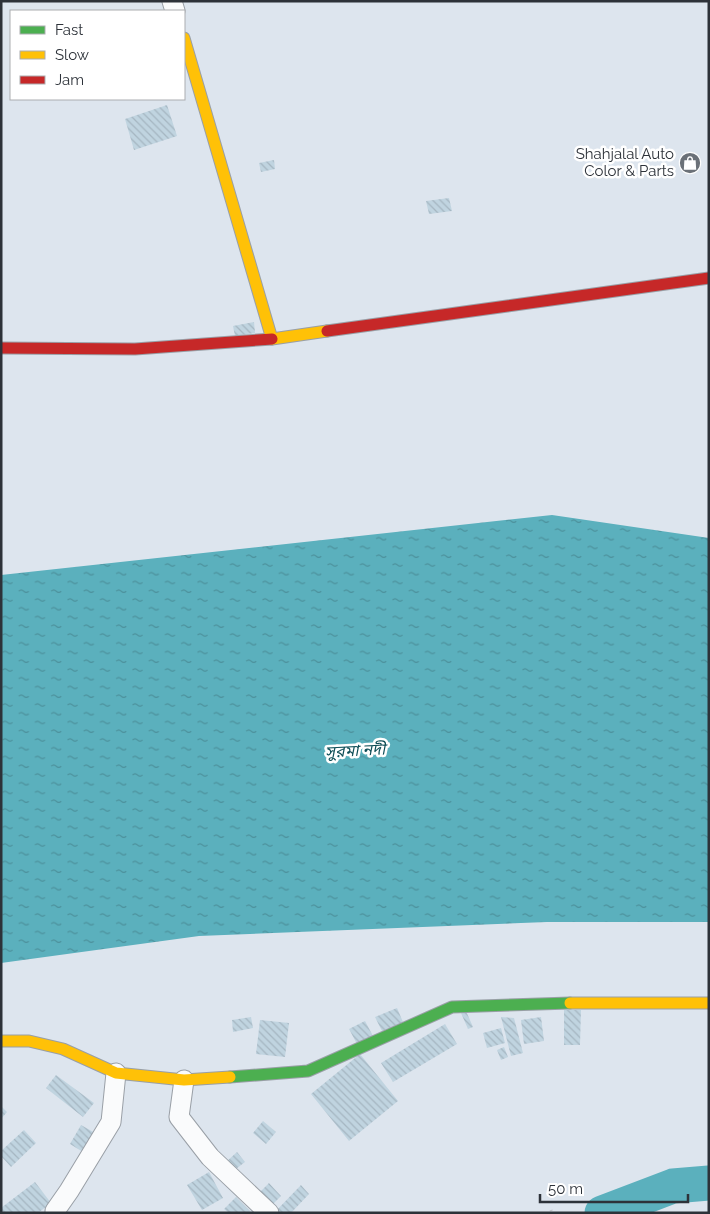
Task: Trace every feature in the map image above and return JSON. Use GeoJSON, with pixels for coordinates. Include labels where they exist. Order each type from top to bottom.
{"type":"FeatureCollection","features":[{"type":"Feature","properties":{"kind":"street"},"geometry":{"type":"LineString","coordinates":[[185,41],[272,339]]}},
{"type":"Feature","properties":{"kind":"street"},"geometry":{"type":"LineString","coordinates":[[1,348],[135,349],[272,339],[709,278]]}},
{"type":"Feature","properties":{"kind":"street"},"geometry":{"type":"LineString","coordinates":[[1,1041],[29,1041],[63,1048],[116,1073],[184,1080],[308,1071],[452,1008],[543,1003],[709,1003]]}},
{"type":"Feature","properties":{"kind":"street"},"geometry":{"type":"LineString","coordinates":[[55,1211],[111,1122],[116,1073]]}},
{"type":"Feature","properties":{"kind":"street"},"geometry":{"type":"LineString","coordinates":[[184,1080],[179,1117],[210,1156],[269,1213]]}},
{"type":"Feature","properties":{"kind":"water","name":"সুরমা নদী"},"geometry":{"type":"Polygon","coordinates":[[[552,515],[709,538],[709,922],[547,922],[199,936],[1,963],[1,575],[552,515]]]}},
{"type":"Feature","properties":{"kind":"building"},"geometry":{"type":"Polygon","coordinates":[[[167,105],[177,136],[134,150],[125,119],[167,105]]]}},
{"type":"Feature","properties":{"kind":"building"},"geometry":{"type":"Polygon","coordinates":[[[274,160],[275,169],[261,172],[259,163],[274,160]]]}},
{"type":"Feature","properties":{"kind":"building"},"geometry":{"type":"Polygon","coordinates":[[[449,198],[452,211],[429,214],[426,201],[449,198]]]}},
{"type":"Feature","properties":{"kind":"building"},"geometry":{"type":"Polygon","coordinates":[[[254,322],[255,333],[235,336],[233,326],[254,322]]]}},
{"type":"Feature","properties":{"kind":"building"},"geometry":{"type":"Polygon","coordinates":[[[397,1008],[403,1022],[382,1031],[375,1017],[397,1008]]]}},
{"type":"Feature","properties":{"kind":"building"},"geometry":{"type":"Polygon","coordinates":[[[564,1010],[581,1010],[580,1045],[564,1045],[564,1010]]]}},
{"type":"Feature","properties":{"kind":"building"},"geometry":{"type":"Polygon","coordinates":[[[466,1011],[473,1027],[468,1029],[461,1013],[466,1011]]]}},
{"type":"Feature","properties":{"kind":"building"},"geometry":{"type":"Polygon","coordinates":[[[251,1017],[253,1028],[233,1032],[232,1020],[251,1017]]]}},
{"type":"Feature","properties":{"kind":"building"},"geometry":{"type":"Polygon","coordinates":[[[501,1017],[514,1018],[523,1053],[511,1056],[501,1017]]]}},
{"type":"Feature","properties":{"kind":"building"},"geometry":{"type":"Polygon","coordinates":[[[541,1017],[544,1041],[524,1044],[521,1020],[541,1017]]]}},
{"type":"Feature","properties":{"kind":"building"},"geometry":{"type":"Polygon","coordinates":[[[260,1020],[289,1023],[285,1057],[256,1054],[260,1020]]]}},
{"type":"Feature","properties":{"kind":"building"},"geometry":{"type":"Polygon","coordinates":[[[365,1021],[373,1036],[357,1044],[349,1029],[365,1021]]]}},
{"type":"Feature","properties":{"kind":"building"},"geometry":{"type":"Polygon","coordinates":[[[445,1024],[457,1044],[393,1082],[381,1063],[445,1024]]]}},
{"type":"Feature","properties":{"kind":"building"},"geometry":{"type":"Polygon","coordinates":[[[501,1028],[505,1043],[487,1048],[483,1033],[501,1028]]]}},
{"type":"Feature","properties":{"kind":"building"},"geometry":{"type":"Polygon","coordinates":[[[504,1047],[508,1057],[501,1060],[497,1050],[504,1047]]]}},
{"type":"Feature","properties":{"kind":"building"},"geometry":{"type":"Polygon","coordinates":[[[360,1054],[398,1101],[349,1141],[311,1094],[360,1054]]]}},
{"type":"Feature","properties":{"kind":"building"},"geometry":{"type":"Polygon","coordinates":[[[56,1075],[94,1103],[83,1117],[46,1088],[56,1075]]]}},
{"type":"Feature","properties":{"kind":"building"},"geometry":{"type":"Polygon","coordinates":[[[1,1106],[7,1112],[1,1119],[1,1106]]]}},
{"type":"Feature","properties":{"kind":"building"},"geometry":{"type":"Polygon","coordinates":[[[263,1121],[276,1132],[266,1144],[253,1133],[263,1121]]]}},
{"type":"Feature","properties":{"kind":"building"},"geometry":{"type":"Polygon","coordinates":[[[81,1125],[95,1133],[83,1152],[70,1144],[81,1125]]]}},
{"type":"Feature","properties":{"kind":"building"},"geometry":{"type":"Polygon","coordinates":[[[24,1130],[36,1143],[11,1167],[1,1156],[1,1151],[24,1130]]]}},
{"type":"Feature","properties":{"kind":"building"},"geometry":{"type":"Polygon","coordinates":[[[237,1152],[245,1162],[232,1172],[225,1163],[237,1152]]]}},
{"type":"Feature","properties":{"kind":"building"},"geometry":{"type":"Polygon","coordinates":[[[209,1172],[223,1198],[202,1210],[187,1185],[209,1172]]]}},
{"type":"Feature","properties":{"kind":"building"},"geometry":{"type":"Polygon","coordinates":[[[35,1182],[51,1203],[38,1213],[1,1213],[1,1208],[35,1182]]]}},
{"type":"Feature","properties":{"kind":"building"},"geometry":{"type":"Polygon","coordinates":[[[269,1183],[281,1196],[271,1206],[259,1193],[269,1183]]]}},
{"type":"Feature","properties":{"kind":"building"},"geometry":{"type":"Polygon","coordinates":[[[301,1185],[309,1194],[291,1213],[274,1213],[301,1185]]]}},
{"type":"Feature","properties":{"kind":"building"},"geometry":{"type":"Polygon","coordinates":[[[236,1197],[250,1211],[249,1213],[229,1213],[224,1209],[236,1197]]]}},
{"type":"Feature","properties":{"kind":"waterway"},"geometry":{"type":"LineString","coordinates":[[602,1213],[673,1186],[709,1183]]}},
{"type":"Feature","properties":{"kind":"traffic: fast"},"geometry":{"type":"LineString","coordinates":[[230,1077],[308,1071],[452,1007],[570,1003]]}},
{"type":"Feature","properties":{"kind":"traffic: slow"},"geometry":{"type":"LineString","coordinates":[[185,41],[272,339],[327,331]]}},
{"type":"Feature","properties":{"kind":"traffic: slow"},"geometry":{"type":"LineString","coordinates":[[570,1003],[709,1003]]}},
{"type":"Feature","properties":{"kind":"traffic: slow"},"geometry":{"type":"LineString","coordinates":[[1,1041],[29,1041],[63,1049],[116,1073],[184,1080],[230,1077]]}},
{"type":"Feature","properties":{"kind":"traffic: jam"},"geometry":{"type":"LineString","coordinates":[[327,331],[709,278]]}},
{"type":"Feature","properties":{"kind":"traffic: jam"},"geometry":{"type":"LineString","coordinates":[[1,348],[135,349],[272,339]]}},
{"type":"Feature","properties":{"kind":"place","name":"Shahjalal Auto Color & Parts"},"geometry":{"type":"Point","coordinates":[690,163]}}]}
